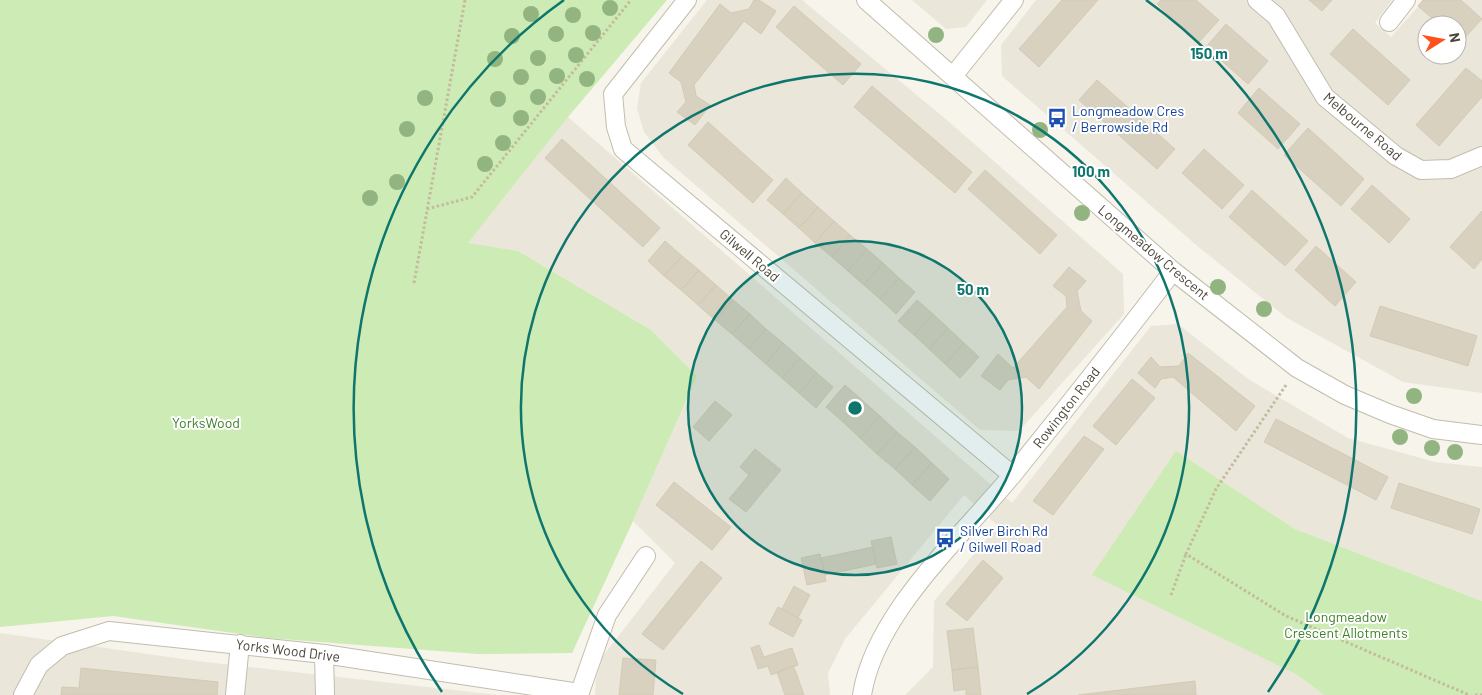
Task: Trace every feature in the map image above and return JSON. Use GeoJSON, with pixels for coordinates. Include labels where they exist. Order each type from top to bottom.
{"type":"FeatureCollection","features":[{"type":"Feature","properties":{"kind":"street","name":"Gilwell Road"},"geometry":{"type":"LineString","coordinates":[[686,0],[612,94],[616,128],[623,149],[1012,474]]}},
{"type":"Feature","properties":{"kind":"street","name":"Longmeadow Crescent"},"geometry":{"type":"LineString","coordinates":[[866,0],[1173,271],[1297,368],[1345,395],[1390,414],[1433,429],[1482,435]]}},
{"type":"Feature","properties":{"kind":"street"},"geometry":{"type":"LineString","coordinates":[[953,76],[1014,0]]}},
{"type":"Feature","properties":{"kind":"street","name":"Melbourne Road"},"geometry":{"type":"LineString","coordinates":[[1257,0],[1276,16],[1325,97],[1396,156],[1421,170],[1451,169],[1482,156]]}},
{"type":"Feature","properties":{"kind":"street"},"geometry":{"type":"LineString","coordinates":[[1389,22],[1406,0]]}},
{"type":"Feature","properties":{"kind":"street","name":"Rowington Road"},"geometry":{"type":"LineString","coordinates":[[862,695],[864,679],[876,648],[897,610],[1012,474],[1173,271]]}},
{"type":"Feature","properties":{"kind":"street"},"geometry":{"type":"LineString","coordinates":[[579,694],[607,615],[646,556]]}},
{"type":"Feature","properties":{"kind":"street","name":"Yorks Wood Drive"},"geometry":{"type":"LineString","coordinates":[[23,695],[39,665],[62,646],[109,631],[324,654],[579,694]]}},
{"type":"Feature","properties":{"kind":"street"},"geometry":{"type":"LineString","coordinates":[[235,695],[240,644]]}},
{"type":"Feature","properties":{"kind":"street"},"geometry":{"type":"LineString","coordinates":[[324,654],[325,695]]}},
{"type":"Feature","properties":{"kind":"path"},"geometry":{"type":"LineString","coordinates":[[414,283],[465,0]]}},
{"type":"Feature","properties":{"kind":"path"},"geometry":{"type":"LineString","coordinates":[[427,209],[472,197],[631,0]]}},
{"type":"Feature","properties":{"kind":"path"},"geometry":{"type":"LineString","coordinates":[[1171,595],[1186,554],[1216,489],[1297,368]]}},
{"type":"Feature","properties":{"kind":"path"},"geometry":{"type":"LineString","coordinates":[[1186,554],[1286,616],[1469,695]]}},
{"type":"Feature","properties":{"kind":"path"},"geometry":{"type":"LineString","coordinates":[[1475,695],[1482,695]]}},
{"type":"Feature","properties":{"kind":"shaded area"},"geometry":{"type":"Polygon","coordinates":[[[707,0],[802,0],[948,121],[1123,274],[1124,314],[1019,431],[980,430],[664,158],[644,132],[637,108],[641,83],[707,0]]]}},
{"type":"Feature","properties":{"kind":"shaded area"},"geometry":{"type":"Polygon","coordinates":[[[912,0],[987,0],[966,27],[946,29],[912,0]]]}},
{"type":"Feature","properties":{"kind":"shaded area"},"geometry":{"type":"Polygon","coordinates":[[[1036,0],[1392,0],[1375,23],[1391,37],[1424,0],[1482,0],[1482,393],[1403,382],[1287,318],[1195,244],[1002,76],[1001,45],[1036,0]]]}},
{"type":"Feature","properties":{"kind":"shaded area"},"geometry":{"type":"Polygon","coordinates":[[[568,117],[1012,503],[1151,326],[1178,324],[1248,379],[1348,438],[1435,462],[1482,467],[1482,601],[1295,529],[1176,451],[1296,674],[1324,695],[905,695],[933,667],[934,601],[998,526],[964,495],[845,639],[828,673],[830,695],[595,695],[596,679],[603,656],[675,563],[633,521],[697,376],[651,330],[518,251],[467,244],[568,117]]]}},
{"type":"Feature","properties":{"kind":"shaded area"},"geometry":{"type":"Polygon","coordinates":[[[0,633],[197,661],[498,695],[0,695],[0,633]]]}},
{"type":"Feature","properties":{"kind":"green space","name":"YorksWood"},"geometry":{"type":"Polygon","coordinates":[[[0,0],[667,0],[568,117],[468,243],[518,251],[651,330],[697,376],[572,653],[478,654],[268,638],[113,616],[0,627],[0,0]]]}},
{"type":"Feature","properties":{"kind":"green space","name":"Longmeadow Crescent Allotments"},"geometry":{"type":"Polygon","coordinates":[[[1176,451],[1295,529],[1482,601],[1482,695],[1324,695],[1296,674],[1092,575],[1176,451]]]}},
{"type":"Feature","properties":{"kind":"building"},"geometry":{"type":"Polygon","coordinates":[[[754,0],[759,0],[776,11],[761,34],[744,21],[694,85],[696,96],[710,105],[695,125],[677,112],[686,102],[681,82],[669,73],[720,4],[731,13],[749,9],[754,0]]]}},
{"type":"Feature","properties":{"kind":"building"},"geometry":{"type":"Polygon","coordinates":[[[1062,0],[1098,0],[1039,67],[1019,49],[1062,0]]]}},
{"type":"Feature","properties":{"kind":"building"},"geometry":{"type":"Polygon","coordinates":[[[1161,0],[1196,0],[1219,20],[1199,42],[1157,4],[1161,0]]]}},
{"type":"Feature","properties":{"kind":"building"},"geometry":{"type":"Polygon","coordinates":[[[1309,0],[1332,0],[1322,11],[1309,0]]]}},
{"type":"Feature","properties":{"kind":"building"},"geometry":{"type":"Polygon","coordinates":[[[1423,0],[1461,0],[1482,19],[1467,35],[1467,15],[1428,15],[1418,6],[1423,0]]]}},
{"type":"Feature","properties":{"kind":"building"},"geometry":{"type":"Polygon","coordinates":[[[794,6],[861,64],[843,85],[776,27],[794,6]]]}},
{"type":"Feature","properties":{"kind":"building"},"geometry":{"type":"Polygon","coordinates":[[[1226,24],[1268,61],[1248,84],[1206,47],[1226,24]]]}},
{"type":"Feature","properties":{"kind":"building"},"geometry":{"type":"Polygon","coordinates":[[[1353,29],[1410,80],[1388,105],[1330,54],[1353,29]]]}},
{"type":"Feature","properties":{"kind":"building"},"geometry":{"type":"Polygon","coordinates":[[[1466,68],[1482,81],[1482,97],[1439,146],[1416,125],[1466,68]]]}},
{"type":"Feature","properties":{"kind":"building"},"geometry":{"type":"Polygon","coordinates":[[[1097,80],[1175,149],[1157,169],[1079,100],[1097,80]]]}},
{"type":"Feature","properties":{"kind":"building"},"geometry":{"type":"Polygon","coordinates":[[[872,86],[972,172],[955,193],[854,107],[872,86]]]}},
{"type":"Feature","properties":{"kind":"building"},"geometry":{"type":"Polygon","coordinates":[[[1259,88],[1300,124],[1278,149],[1238,113],[1259,88]]]}},
{"type":"Feature","properties":{"kind":"building"},"geometry":{"type":"Polygon","coordinates":[[[708,122],[773,180],[753,203],[688,145],[708,122]]]}},
{"type":"Feature","properties":{"kind":"building"},"geometry":{"type":"Polygon","coordinates":[[[1308,128],[1364,179],[1341,206],[1284,155],[1308,128]]]}},
{"type":"Feature","properties":{"kind":"building"},"geometry":{"type":"Polygon","coordinates":[[[562,139],[660,228],[643,247],[545,158],[562,139]]]}},
{"type":"Feature","properties":{"kind":"building"},"geometry":{"type":"Polygon","coordinates":[[[1204,149],[1244,185],[1222,209],[1182,173],[1204,149]]]}},
{"type":"Feature","properties":{"kind":"building"},"geometry":{"type":"Polygon","coordinates":[[[985,170],[1057,235],[1040,254],[968,189],[985,170]]]}},
{"type":"Feature","properties":{"kind":"building"},"geometry":{"type":"Polygon","coordinates":[[[786,178],[802,193],[783,214],[767,200],[786,178]]]}},
{"type":"Feature","properties":{"kind":"building"},"geometry":{"type":"Polygon","coordinates":[[[1372,185],[1410,219],[1389,243],[1351,209],[1372,185]]]}},
{"type":"Feature","properties":{"kind":"building"},"geometry":{"type":"Polygon","coordinates":[[[1252,190],[1308,241],[1285,266],[1229,217],[1252,190]]]}},
{"type":"Feature","properties":{"kind":"building"},"geometry":{"type":"Polygon","coordinates":[[[802,193],[818,207],[799,228],[783,214],[802,193]]]}},
{"type":"Feature","properties":{"kind":"building"},"geometry":{"type":"Polygon","coordinates":[[[818,207],[834,221],[815,243],[799,228],[818,207]]]}},
{"type":"Feature","properties":{"kind":"building"},"geometry":{"type":"Polygon","coordinates":[[[1482,211],[1482,259],[1474,269],[1450,247],[1482,211]]]}},
{"type":"Feature","properties":{"kind":"building"},"geometry":{"type":"Polygon","coordinates":[[[834,221],[850,235],[832,257],[815,243],[834,221]]]}},
{"type":"Feature","properties":{"kind":"building"},"geometry":{"type":"Polygon","coordinates":[[[850,235],[867,249],[848,271],[832,257],[850,235]]]}},
{"type":"Feature","properties":{"kind":"building"},"geometry":{"type":"Polygon","coordinates":[[[665,241],[682,256],[664,276],[648,261],[665,241]]]}},
{"type":"Feature","properties":{"kind":"building"},"geometry":{"type":"Polygon","coordinates":[[[1316,246],[1356,282],[1335,306],[1295,270],[1316,246]]]}},
{"type":"Feature","properties":{"kind":"building"},"geometry":{"type":"Polygon","coordinates":[[[867,249],[883,263],[864,285],[848,271],[867,249]]]}},
{"type":"Feature","properties":{"kind":"building"},"geometry":{"type":"Polygon","coordinates":[[[682,256],[699,270],[681,290],[664,276],[682,256]]]}},
{"type":"Feature","properties":{"kind":"building"},"geometry":{"type":"Polygon","coordinates":[[[883,263],[899,278],[880,299],[864,285],[883,263]]]}},
{"type":"Feature","properties":{"kind":"building"},"geometry":{"type":"Polygon","coordinates":[[[1069,267],[1086,281],[1077,291],[1081,311],[1092,321],[1039,389],[1026,377],[1008,380],[1000,390],[981,376],[998,354],[1013,368],[1067,307],[1066,296],[1053,286],[1069,267]]]}},
{"type":"Feature","properties":{"kind":"building"},"geometry":{"type":"Polygon","coordinates":[[[699,270],[716,285],[698,305],[681,290],[699,270]]]}},
{"type":"Feature","properties":{"kind":"building"},"geometry":{"type":"Polygon","coordinates":[[[899,278],[915,292],[896,314],[880,299],[899,278]]]}},
{"type":"Feature","properties":{"kind":"building"},"geometry":{"type":"Polygon","coordinates":[[[716,285],[733,300],[715,320],[698,305],[716,285]]]}},
{"type":"Feature","properties":{"kind":"building"},"geometry":{"type":"Polygon","coordinates":[[[733,300],[750,314],[732,334],[715,320],[733,300]]]}},
{"type":"Feature","properties":{"kind":"building"},"geometry":{"type":"Polygon","coordinates":[[[917,300],[933,314],[914,335],[898,321],[917,300]]]}},
{"type":"Feature","properties":{"kind":"building"},"geometry":{"type":"Polygon","coordinates":[[[1380,306],[1477,336],[1468,366],[1370,336],[1380,306]]]}},
{"type":"Feature","properties":{"kind":"building"},"geometry":{"type":"Polygon","coordinates":[[[750,314],[766,329],[749,349],[732,334],[750,314]]]}},
{"type":"Feature","properties":{"kind":"building"},"geometry":{"type":"Polygon","coordinates":[[[933,314],[948,328],[929,349],[914,335],[933,314]]]}},
{"type":"Feature","properties":{"kind":"building"},"geometry":{"type":"Polygon","coordinates":[[[948,328],[964,343],[945,364],[929,349],[948,328]]]}},
{"type":"Feature","properties":{"kind":"building"},"geometry":{"type":"Polygon","coordinates":[[[766,329],[783,343],[766,364],[749,349],[766,329]]]}},
{"type":"Feature","properties":{"kind":"building"},"geometry":{"type":"Polygon","coordinates":[[[783,343],[800,358],[782,378],[766,364],[783,343]]]}},
{"type":"Feature","properties":{"kind":"building"},"geometry":{"type":"Polygon","coordinates":[[[964,343],[979,357],[960,378],[945,364],[964,343]]]}},
{"type":"Feature","properties":{"kind":"building"},"geometry":{"type":"Polygon","coordinates":[[[1188,353],[1255,406],[1236,431],[1173,377],[1161,379],[1155,388],[1138,373],[1151,357],[1160,367],[1179,366],[1188,353]]]}},
{"type":"Feature","properties":{"kind":"building"},"geometry":{"type":"Polygon","coordinates":[[[800,358],[817,373],[799,393],[782,378],[800,358]]]}},
{"type":"Feature","properties":{"kind":"building"},"geometry":{"type":"Polygon","coordinates":[[[817,373],[833,387],[816,408],[799,393],[817,373]]]}},
{"type":"Feature","properties":{"kind":"building"},"geometry":{"type":"Polygon","coordinates":[[[1132,379],[1155,398],[1116,445],[1093,426],[1132,379]]]}},
{"type":"Feature","properties":{"kind":"building"},"geometry":{"type":"Polygon","coordinates":[[[845,385],[862,400],[843,422],[826,407],[845,385]]]}},
{"type":"Feature","properties":{"kind":"building"},"geometry":{"type":"Polygon","coordinates":[[[862,400],[880,416],[860,438],[843,422],[862,400]]]}},
{"type":"Feature","properties":{"kind":"building"},"geometry":{"type":"Polygon","coordinates":[[[715,401],[732,415],[709,441],[693,427],[715,401]]]}},
{"type":"Feature","properties":{"kind":"building"},"geometry":{"type":"Polygon","coordinates":[[[880,416],[897,432],[877,454],[860,438],[880,416]]]}},
{"type":"Feature","properties":{"kind":"building"},"geometry":{"type":"Polygon","coordinates":[[[1276,419],[1388,477],[1376,500],[1264,442],[1276,419]]]}},
{"type":"Feature","properties":{"kind":"building"},"geometry":{"type":"Polygon","coordinates":[[[897,432],[915,447],[895,469],[877,454],[897,432]]]}},
{"type":"Feature","properties":{"kind":"building"},"geometry":{"type":"Polygon","coordinates":[[[1084,436],[1104,449],[1053,515],[1033,501],[1084,436]]]}},
{"type":"Feature","properties":{"kind":"building"},"geometry":{"type":"Polygon","coordinates":[[[915,447],[932,463],[912,485],[895,469],[915,447]]]}},
{"type":"Feature","properties":{"kind":"building"},"geometry":{"type":"Polygon","coordinates":[[[755,449],[781,470],[746,512],[729,499],[749,475],[740,467],[755,449]]]}},
{"type":"Feature","properties":{"kind":"building"},"geometry":{"type":"Polygon","coordinates":[[[932,463],[949,479],[930,501],[912,485],[932,463]]]}},
{"type":"Feature","properties":{"kind":"building"},"geometry":{"type":"Polygon","coordinates":[[[674,482],[731,527],[712,550],[656,505],[674,482]]]}},
{"type":"Feature","properties":{"kind":"building"},"geometry":{"type":"Polygon","coordinates":[[[1399,483],[1480,509],[1472,534],[1391,508],[1399,483]]]}},
{"type":"Feature","properties":{"kind":"building"},"geometry":{"type":"Polygon","coordinates":[[[891,537],[897,564],[877,568],[871,541],[891,537]]]}},
{"type":"Feature","properties":{"kind":"building"},"geometry":{"type":"Polygon","coordinates":[[[873,547],[876,564],[825,575],[821,558],[873,547]]]}},
{"type":"Feature","properties":{"kind":"building"},"geometry":{"type":"Polygon","coordinates":[[[820,554],[826,581],[807,585],[801,558],[820,554]]]}},
{"type":"Feature","properties":{"kind":"building"},"geometry":{"type":"Polygon","coordinates":[[[983,560],[1003,578],[967,621],[946,604],[983,560]]]}},
{"type":"Feature","properties":{"kind":"building"},"geometry":{"type":"Polygon","coordinates":[[[701,561],[722,578],[663,650],[642,634],[701,561]]]}},
{"type":"Feature","properties":{"kind":"building"},"geometry":{"type":"Polygon","coordinates":[[[794,586],[810,595],[798,618],[782,609],[794,586]]]}},
{"type":"Feature","properties":{"kind":"building"},"geometry":{"type":"Polygon","coordinates":[[[778,607],[802,620],[793,637],[769,624],[778,607]]]}},
{"type":"Feature","properties":{"kind":"building"},"geometry":{"type":"Polygon","coordinates":[[[973,628],[978,667],[952,670],[947,631],[973,628]]]}},
{"type":"Feature","properties":{"kind":"building"},"geometry":{"type":"Polygon","coordinates":[[[759,645],[764,657],[792,648],[798,665],[771,675],[768,666],[758,669],[751,648],[759,645]]]}},
{"type":"Feature","properties":{"kind":"building"},"geometry":{"type":"Polygon","coordinates":[[[623,658],[656,660],[653,695],[619,695],[623,658]]]}},
{"type":"Feature","properties":{"kind":"building"},"geometry":{"type":"Polygon","coordinates":[[[793,666],[804,695],[785,695],[777,672],[793,666]]]}},
{"type":"Feature","properties":{"kind":"building"},"geometry":{"type":"Polygon","coordinates":[[[978,667],[981,695],[966,695],[966,689],[954,691],[952,670],[978,667]]]}},
{"type":"Feature","properties":{"kind":"building"},"geometry":{"type":"Polygon","coordinates":[[[81,668],[218,682],[217,695],[61,695],[62,687],[79,688],[81,668]]]}},
{"type":"Feature","properties":{"kind":"building"},"geometry":{"type":"Polygon","coordinates":[[[1195,681],[1196,695],[1078,695],[1195,681]]]}},
{"type":"Feature","properties":{"kind":"place","name":"Longmeadow Cres / Berrowside Rd"},"geometry":{"type":"Point","coordinates":[1057,118]}},
{"type":"Feature","properties":{"kind":"place","name":"Silver Birch Rd / Gilwell Road"},"geometry":{"type":"Point","coordinates":[945,538]}}]}
